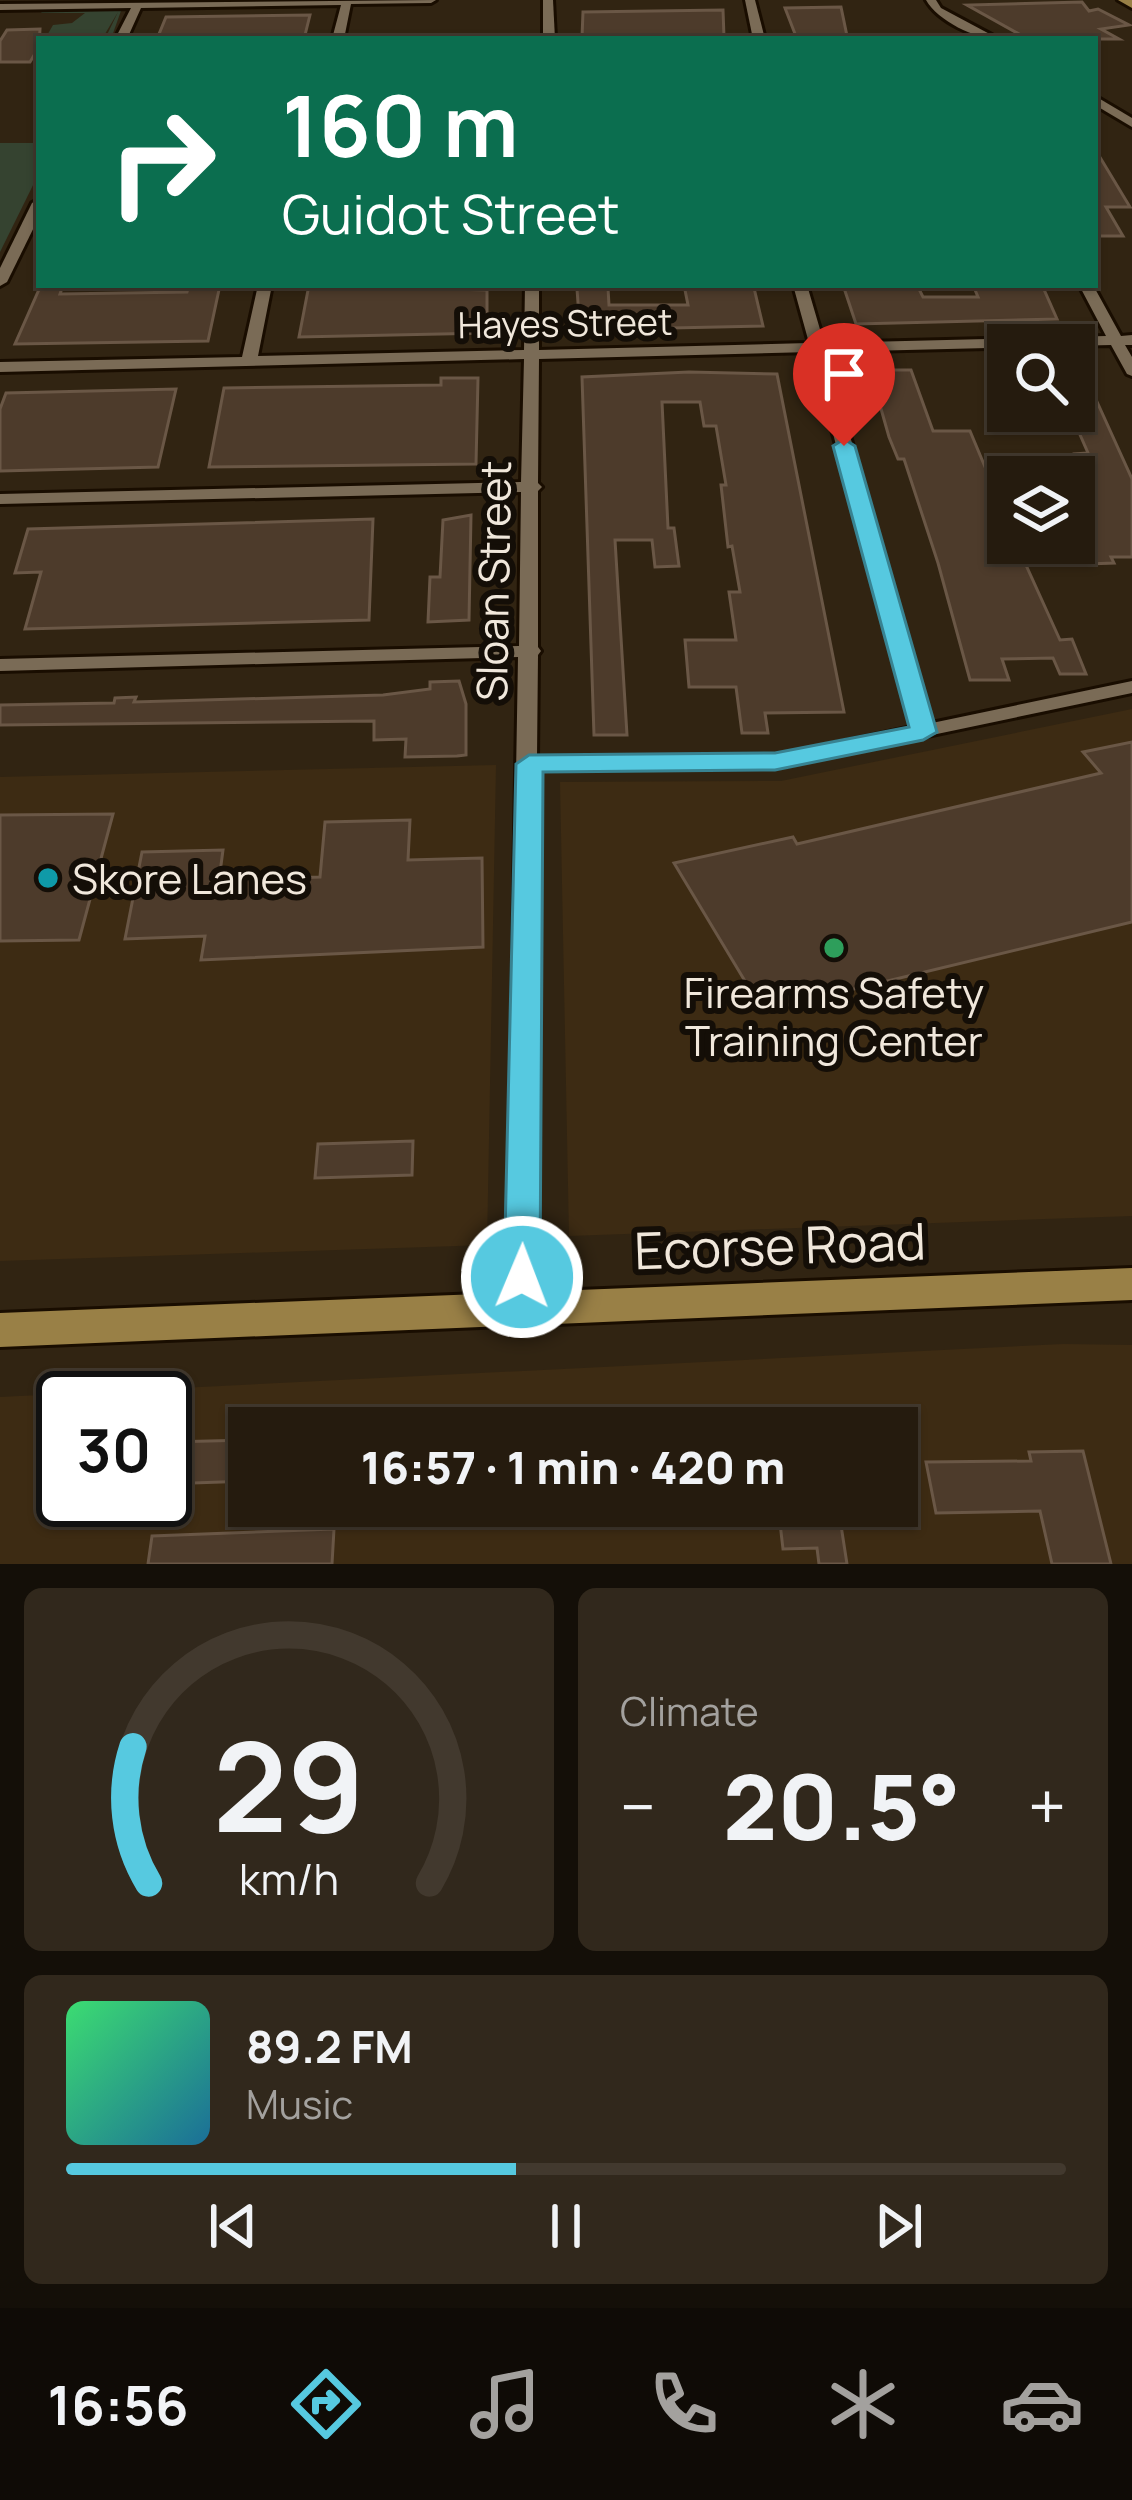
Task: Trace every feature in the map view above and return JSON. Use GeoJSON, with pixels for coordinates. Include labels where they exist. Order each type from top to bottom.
{"type":"FeatureCollection","features":[{"type":"Feature","properties":{"kind":"main road","name":"Ecorse Road"},"geometry":{"type":"LineString","coordinates":[[0,1330],[1132,1284]]}},
{"type":"Feature","properties":{"kind":"street"},"geometry":{"type":"LineString","coordinates":[[0,7],[431,0]]}},
{"type":"Feature","properties":{"kind":"street"},"geometry":{"type":"LineString","coordinates":[[548,0],[549,36]]}},
{"type":"Feature","properties":{"kind":"street"},"geometry":{"type":"LineString","coordinates":[[750,0],[758,36]]}},
{"type":"Feature","properties":{"kind":"street"},"geometry":{"type":"LineString","coordinates":[[339,36],[347,1]]}},
{"type":"Feature","properties":{"kind":"street"},"geometry":{"type":"LineString","coordinates":[[122,36],[138,4]]}},
{"type":"Feature","properties":{"kind":"street"},"geometry":{"type":"LineString","coordinates":[[934,5],[950,36]]}},
{"type":"Feature","properties":{"kind":"street"},"geometry":{"type":"LineString","coordinates":[[934,5],[988,36]]}},
{"type":"Feature","properties":{"kind":"street"},"geometry":{"type":"LineString","coordinates":[[1098,102],[1132,123]]}},
{"type":"Feature","properties":{"kind":"street"},"geometry":{"type":"LineString","coordinates":[[0,282],[36,209]]}},
{"type":"Feature","properties":{"kind":"street"},"geometry":{"type":"LineString","coordinates":[[248,361],[264,288]]}},
{"type":"Feature","properties":{"kind":"street","name":"Sloan Street"},"geometry":{"type":"LineString","coordinates":[[521,1311],[532,288]]}},
{"type":"Feature","properties":{"kind":"street"},"geometry":{"type":"LineString","coordinates":[[801,288],[923,732]]}},
{"type":"Feature","properties":{"kind":"street"},"geometry":{"type":"LineString","coordinates":[[1088,288],[1124,340],[1132,370]]}},
{"type":"Feature","properties":{"kind":"street","name":"Hayes Street"},"geometry":{"type":"LineString","coordinates":[[0,367],[1124,340]]}},
{"type":"Feature","properties":{"kind":"street"},"geometry":{"type":"LineString","coordinates":[[0,499],[533,487]]}},
{"type":"Feature","properties":{"kind":"street"},"geometry":{"type":"LineString","coordinates":[[0,665],[531,651]]}},
{"type":"Feature","properties":{"kind":"street"},"geometry":{"type":"LineString","coordinates":[[529,764],[775,762],[1132,687]]}},
{"type":"Feature","properties":{"kind":"shaded area"},"geometry":{"type":"Polygon","coordinates":[[[1132,709],[1132,1216],[569,1236],[560,782],[781,781],[1132,709]]]}},
{"type":"Feature","properties":{"kind":"shaded area"},"geometry":{"type":"Polygon","coordinates":[[[496,765],[487,1245],[0,1261],[0,777],[496,765]]]}},
{"type":"Feature","properties":{"kind":"shaded area"},"geometry":{"type":"Polygon","coordinates":[[[1063,1344],[1132,1345],[1132,1564],[0,1564],[0,1397],[36,1395],[36,1527],[192,1527],[192,1387],[1063,1344]]]}},
{"type":"Feature","properties":{"kind":"green space"},"geometry":{"type":"Polygon","coordinates":[[[122,8],[112,36],[106,36],[118,12],[104,36],[47,36],[53,25],[72,23],[85,13],[41,13],[44,9],[122,8]]]}},
{"type":"Feature","properties":{"kind":"green space"},"geometry":{"type":"Polygon","coordinates":[[[0,143],[36,143],[36,179],[0,252],[0,143]]]}},
{"type":"Feature","properties":{"kind":"building"},"geometry":{"type":"Polygon","coordinates":[[[1082,2],[1089,11],[1098,9],[1129,25],[1101,29],[1119,39],[1023,36],[967,5],[1082,2]]]}},
{"type":"Feature","properties":{"kind":"building"},"geometry":{"type":"Polygon","coordinates":[[[841,7],[847,36],[796,36],[785,8],[841,7]]]}},
{"type":"Feature","properties":{"kind":"building"},"geometry":{"type":"Polygon","coordinates":[[[723,10],[724,36],[582,36],[583,12],[723,10]]]}},
{"type":"Feature","properties":{"kind":"building"},"geometry":{"type":"Polygon","coordinates":[[[310,15],[305,36],[158,36],[166,17],[310,15]]]}},
{"type":"Feature","properties":{"kind":"building"},"geometry":{"type":"Polygon","coordinates":[[[40,29],[30,62],[0,62],[0,41],[7,30],[40,29]]]}},
{"type":"Feature","properties":{"kind":"building"},"geometry":{"type":"Polygon","coordinates":[[[1098,154],[1130,207],[1106,207],[1123,236],[1099,236],[1098,154]]]}},
{"type":"Feature","properties":{"kind":"building"},"geometry":{"type":"Polygon","coordinates":[[[40,288],[62,288],[60,294],[219,288],[208,341],[15,344],[40,288]]]}},
{"type":"Feature","properties":{"kind":"building"},"geometry":{"type":"Polygon","coordinates":[[[308,288],[487,290],[487,333],[299,337],[308,288]]]}},
{"type":"Feature","properties":{"kind":"building"},"geometry":{"type":"Polygon","coordinates":[[[608,288],[609,305],[688,305],[685,288],[754,288],[763,326],[580,330],[577,289],[608,288]]]}},
{"type":"Feature","properties":{"kind":"building"},"geometry":{"type":"Polygon","coordinates":[[[844,288],[918,288],[923,297],[978,297],[974,288],[1043,288],[1057,319],[856,324],[844,288]]]}},
{"type":"Feature","properties":{"kind":"building"},"geometry":{"type":"Polygon","coordinates":[[[870,370],[911,370],[933,431],[970,431],[987,472],[987,564],[1026,564],[1060,640],[1072,639],[1086,674],[1060,674],[1053,658],[1002,659],[1009,680],[970,680],[904,459],[898,459],[870,370]]]}},
{"type":"Feature","properties":{"kind":"building"},"geometry":{"type":"Polygon","coordinates":[[[777,374],[844,712],[765,713],[768,733],[742,733],[736,687],[689,687],[685,640],[736,640],[729,592],[740,592],[732,546],[728,547],[721,485],[726,485],[716,426],[704,426],[700,402],[662,402],[668,528],[674,528],[679,566],[655,567],[652,540],[615,540],[627,735],[594,735],[582,377],[777,374]]]}},
{"type":"Feature","properties":{"kind":"building"},"geometry":{"type":"Polygon","coordinates":[[[441,378],[478,378],[476,464],[209,467],[224,388],[441,385],[441,378]]]}},
{"type":"Feature","properties":{"kind":"building"},"geometry":{"type":"Polygon","coordinates":[[[176,389],[158,467],[0,471],[0,409],[6,393],[176,389]]]}},
{"type":"Feature","properties":{"kind":"building"},"geometry":{"type":"Polygon","coordinates":[[[1095,397],[1132,479],[1132,557],[1111,557],[1114,563],[1095,564],[1095,456],[1074,456],[1088,453],[1079,432],[1095,432],[1095,397]]]}},
{"type":"Feature","properties":{"kind":"building"},"geometry":{"type":"Polygon","coordinates":[[[471,515],[469,620],[428,622],[430,577],[440,577],[443,520],[471,515]]]}},
{"type":"Feature","properties":{"kind":"building"},"geometry":{"type":"Polygon","coordinates":[[[373,519],[369,620],[25,629],[41,572],[15,573],[28,529],[373,519]]]}},
{"type":"Feature","properties":{"kind":"building"},"geometry":{"type":"Polygon","coordinates":[[[459,681],[466,704],[466,755],[457,756],[405,757],[406,739],[374,740],[374,721],[0,725],[0,705],[114,703],[115,698],[136,697],[134,702],[383,695],[430,689],[430,682],[459,681]]]}},
{"type":"Feature","properties":{"kind":"building"},"geometry":{"type":"Polygon","coordinates":[[[1132,742],[1132,922],[763,1011],[674,863],[793,837],[797,844],[1101,773],[1083,752],[1132,742]]]}},
{"type":"Feature","properties":{"kind":"building","name":"Skore Lanes"},"geometry":{"type":"Polygon","coordinates":[[[113,814],[79,940],[0,941],[0,815],[113,814]]]}},
{"type":"Feature","properties":{"kind":"building"},"geometry":{"type":"Polygon","coordinates":[[[410,820],[408,860],[482,858],[483,947],[201,960],[205,936],[125,939],[142,852],[223,850],[219,880],[320,877],[325,822],[410,820]]]}},
{"type":"Feature","properties":{"kind":"building"},"geometry":{"type":"Polygon","coordinates":[[[413,1141],[412,1175],[315,1178],[318,1144],[413,1141]]]}},
{"type":"Feature","properties":{"kind":"building"},"geometry":{"type":"Polygon","coordinates":[[[192,1441],[228,1441],[228,1482],[192,1483],[192,1441]]]}},
{"type":"Feature","properties":{"kind":"building"},"geometry":{"type":"Polygon","coordinates":[[[1083,1451],[1111,1564],[1052,1564],[1040,1511],[936,1513],[926,1462],[1031,1461],[1029,1452],[1083,1451]]]}},
{"type":"Feature","properties":{"kind":"building"},"geometry":{"type":"Polygon","coordinates":[[[780,1527],[841,1527],[847,1564],[819,1564],[817,1548],[783,1549],[780,1527]]]}},
{"type":"Feature","properties":{"kind":"building"},"geometry":{"type":"Polygon","coordinates":[[[334,1529],[332,1564],[148,1564],[152,1536],[334,1529]]]}},
{"type":"Feature","properties":{"kind":"place","name":"Skore Lanes"},"geometry":{"type":"Point","coordinates":[48,878]}},
{"type":"Feature","properties":{"kind":"place","name":"Firearms Safety Training Center"},"geometry":{"type":"Point","coordinates":[834,948]}},
{"type":"Feature","properties":{"kind":"route"},"geometry":{"type":"LineString","coordinates":[[522,1277],[529,764],[775,762],[923,732],[844,446]]}}]}
